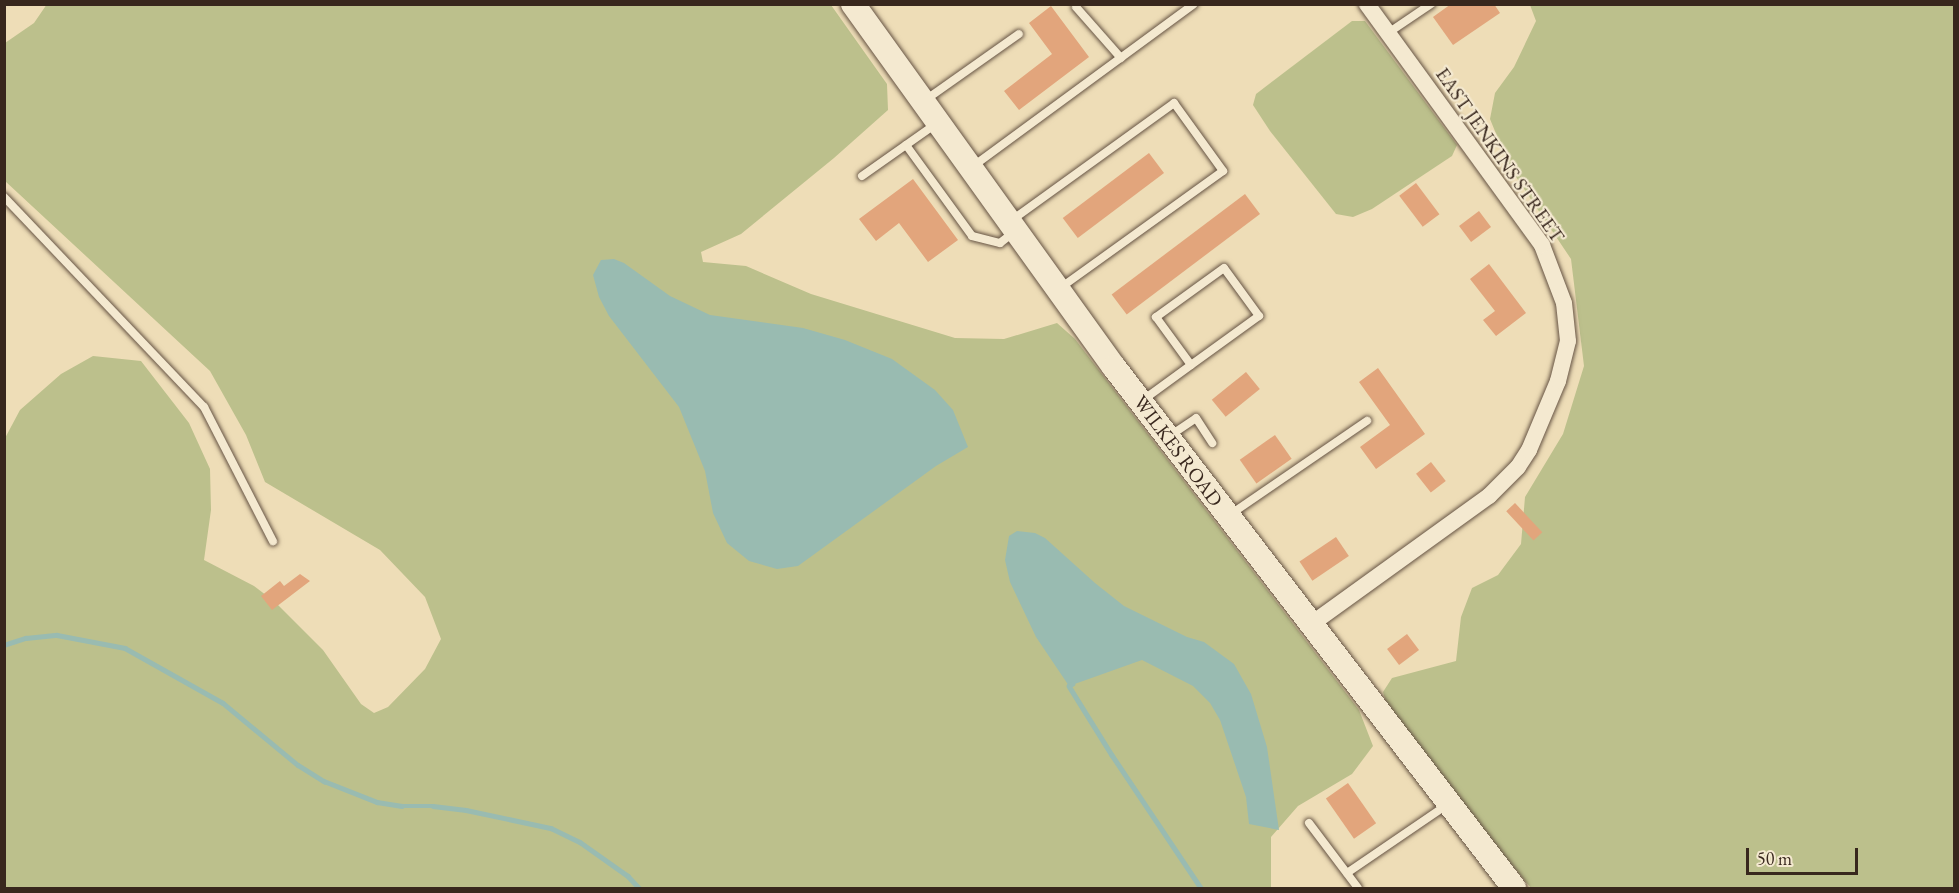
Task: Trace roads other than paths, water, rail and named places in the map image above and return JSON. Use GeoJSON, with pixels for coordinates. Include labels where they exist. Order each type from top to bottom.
{"type":"FeatureCollection","features":[{"type":"Feature","properties":{"kind":"street","name":"WILKES ROAD"},"geometry":{"type":"LineString","coordinates":[[853,4],[1140,402],[1514,888]]}},
{"type":"Feature","properties":{"kind":"street","name":"EAST JENKINS STREET"},"geometry":{"type":"LineString","coordinates":[[1310,625],[1489,496],[1518,467],[1529,450],[1558,381],[1568,341],[1564,303],[1542,245],[1367,4]]}},
{"type":"Feature","properties":{"kind":"lane"},"geometry":{"type":"LineString","coordinates":[[971,168],[1194,4]]}},
{"type":"Feature","properties":{"kind":"lane"},"geometry":{"type":"LineString","coordinates":[[1388,33],[1431,4]]}},
{"type":"Feature","properties":{"kind":"lane"},"geometry":{"type":"LineString","coordinates":[[1076,7],[1121,58]]}},
{"type":"Feature","properties":{"kind":"lane"},"geometry":{"type":"LineString","coordinates":[[923,101],[1019,34]]}},
{"type":"Feature","properties":{"kind":"lane"},"geometry":{"type":"LineString","coordinates":[[906,145],[972,237],[999,243],[1012,226],[1174,103],[1223,171],[1058,290]]}},
{"type":"Feature","properties":{"kind":"lane"},"geometry":{"type":"LineString","coordinates":[[862,176],[938,123]]}},
{"type":"Feature","properties":{"kind":"lane"},"geometry":{"type":"LineString","coordinates":[[4,197],[204,407],[273,540]]}},
{"type":"Feature","properties":{"kind":"lane"},"geometry":{"type":"LineString","coordinates":[[1140,402],[1259,316],[1224,268],[1156,317],[1191,365]]}},
{"type":"Feature","properties":{"kind":"lane"},"geometry":{"type":"LineString","coordinates":[[1167,438],[1196,418],[1212,442]]}},
{"type":"Feature","properties":{"kind":"lane"},"geometry":{"type":"LineString","coordinates":[[1228,517],[1367,421]]}},
{"type":"Feature","properties":{"kind":"lane"},"geometry":{"type":"LineString","coordinates":[[1347,873],[1448,803]]}},
{"type":"Feature","properties":{"kind":"lane"},"geometry":{"type":"LineString","coordinates":[[1309,823],[1358,888]]}},
{"type":"Feature","properties":{"kind":"water"},"geometry":{"type":"Polygon","coordinates":[[[614,259],[624,263],[670,296],[710,315],[803,328],[845,340],[892,359],[935,390],[953,410],[968,447],[936,466],[798,566],[777,569],[749,561],[727,543],[713,513],[705,471],[679,407],[609,316],[599,297],[593,275],[601,260],[614,259]]]}},
{"type":"Feature","properties":{"kind":"water"},"geometry":{"type":"Polygon","coordinates":[[[1017,531],[1035,533],[1045,538],[1124,606],[1187,637],[1204,642],[1234,664],[1251,694],[1267,747],[1279,830],[1249,824],[1246,797],[1220,720],[1210,703],[1193,686],[1142,660],[1069,686],[1036,637],[1010,582],[1005,560],[1009,536],[1017,531]]]}},
{"type":"Feature","properties":{"kind":"waterway"},"geometry":{"type":"LineString","coordinates":[[4,645],[26,638],[57,635],[125,648],[223,703],[298,765],[324,781],[377,802],[466,810],[551,828],[580,842],[628,876],[639,888]]}},
{"type":"Feature","properties":{"kind":"waterway"},"geometry":{"type":"LineString","coordinates":[[1073,684],[1069,686],[1112,755],[1201,888]]}}]}
